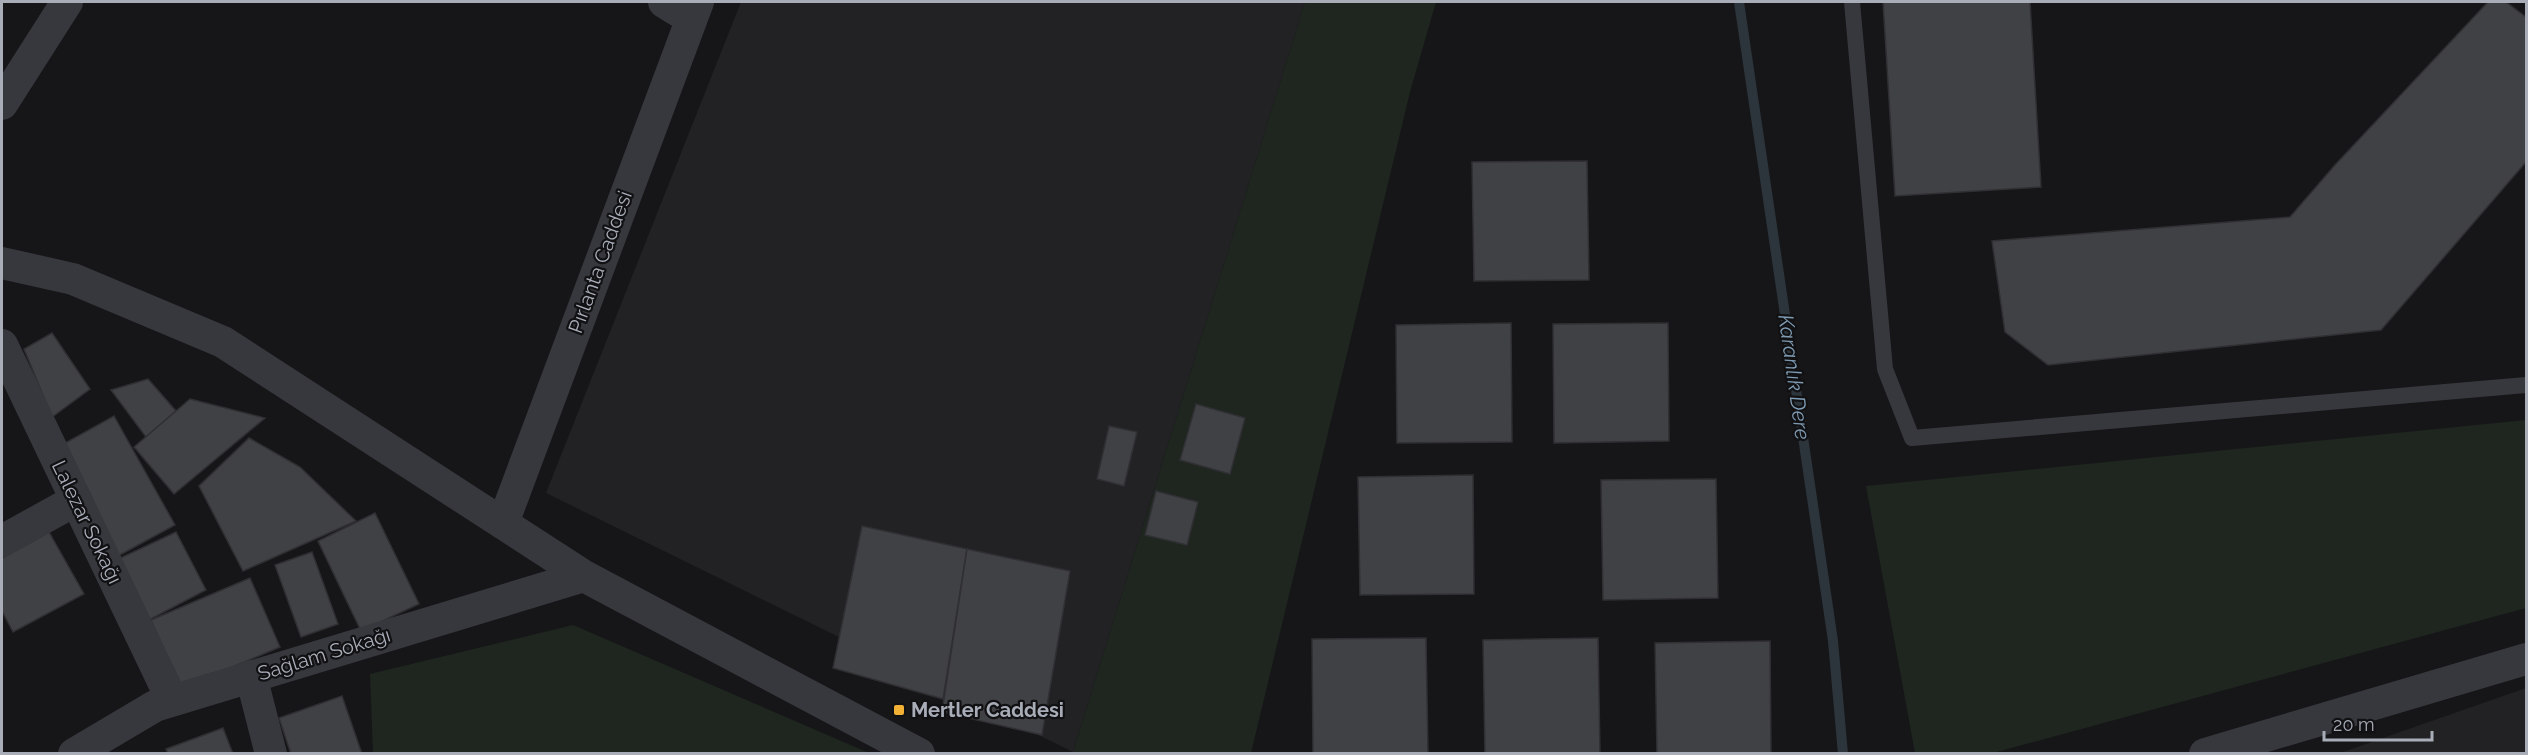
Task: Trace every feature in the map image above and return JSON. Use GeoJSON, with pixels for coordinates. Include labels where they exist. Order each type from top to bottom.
{"type":"FeatureCollection","features":[{"type":"Feature","properties":{"kind":"street"},"geometry":{"type":"LineString","coordinates":[[2,104],[67,2]]}},
{"type":"Feature","properties":{"kind":"street"},"geometry":{"type":"LineString","coordinates":[[664,2],[694,10]]}},
{"type":"Feature","properties":{"kind":"street","name":"Pırlanta Caddesi"},"geometry":{"type":"LineString","coordinates":[[503,523],[694,10]]}},
{"type":"Feature","properties":{"kind":"street"},"geometry":{"type":"LineString","coordinates":[[2,263],[73,279],[223,342],[584,576],[919,753]]}},
{"type":"Feature","properties":{"kind":"street","name":"Lalezar Sokağı"},"geometry":{"type":"LineString","coordinates":[[2,345],[172,700]]}},
{"type":"Feature","properties":{"kind":"street"},"geometry":{"type":"LineString","coordinates":[[2,541],[76,500]]}},
{"type":"Feature","properties":{"kind":"street","name":"Sağlam Sokağı"},"geometry":{"type":"LineString","coordinates":[[74,753],[155,706],[172,700],[584,576]]}},
{"type":"Feature","properties":{"kind":"street"},"geometry":{"type":"LineString","coordinates":[[2205,753],[2526,659]]}},
{"type":"Feature","properties":{"kind":"street"},"geometry":{"type":"LineString","coordinates":[[251,676],[271,753]]}},
{"type":"Feature","properties":{"kind":"lane"},"geometry":{"type":"LineString","coordinates":[[1852,2],[1886,369],[1912,438],[2526,385]]}},
{"type":"Feature","properties":{"kind":"shaded area"},"geometry":{"type":"Polygon","coordinates":[[[741,2],[1305,2],[1073,752],[546,493],[741,2]]]}},
{"type":"Feature","properties":{"kind":"shaded area"},"geometry":{"type":"Polygon","coordinates":[[[1305,2],[1436,2],[1410,92],[1251,753],[1073,752],[1305,2]]]}},
{"type":"Feature","properties":{"kind":"shaded area"},"geometry":{"type":"Polygon","coordinates":[[[2526,420],[2526,608],[1993,753],[1915,753],[1866,486],[2526,420]]]}},
{"type":"Feature","properties":{"kind":"shaded area"},"geometry":{"type":"Polygon","coordinates":[[[573,625],[869,753],[373,753],[370,674],[573,625]]]}},
{"type":"Feature","properties":{"kind":"shaded area"},"geometry":{"type":"Polygon","coordinates":[[[2526,688],[2526,753],[2340,753],[2526,688]]]}},
{"type":"Feature","properties":{"kind":"building"},"geometry":{"type":"Polygon","coordinates":[[[1883,2],[2030,2],[2041,187],[1895,196],[1883,2]]]}},
{"type":"Feature","properties":{"kind":"building"},"geometry":{"type":"Polygon","coordinates":[[[2488,2],[2506,2],[2526,17],[2526,162],[2381,330],[2048,365],[2005,332],[1992,241],[2290,217],[2335,165],[2488,2]]]}},
{"type":"Feature","properties":{"kind":"building"},"geometry":{"type":"Polygon","coordinates":[[[1587,161],[1589,280],[1474,281],[1472,162],[1587,161]]]}},
{"type":"Feature","properties":{"kind":"building"},"geometry":{"type":"Polygon","coordinates":[[[1511,323],[1512,442],[1397,443],[1396,325],[1511,323]]]}},
{"type":"Feature","properties":{"kind":"building"},"geometry":{"type":"Polygon","coordinates":[[[1668,323],[1669,441],[1554,443],[1553,324],[1668,323]]]}},
{"type":"Feature","properties":{"kind":"building"},"geometry":{"type":"Polygon","coordinates":[[[52,333],[90,389],[52,417],[24,349],[52,333]]]}},
{"type":"Feature","properties":{"kind":"building"},"geometry":{"type":"Polygon","coordinates":[[[148,379],[176,411],[146,437],[111,390],[148,379]]]}},
{"type":"Feature","properties":{"kind":"building"},"geometry":{"type":"Polygon","coordinates":[[[190,399],[265,418],[174,494],[134,447],[190,399]]]}},
{"type":"Feature","properties":{"kind":"building"},"geometry":{"type":"Polygon","coordinates":[[[1196,404],[1245,418],[1230,474],[1180,460],[1196,404]]]}},
{"type":"Feature","properties":{"kind":"building"},"geometry":{"type":"Polygon","coordinates":[[[114,416],[175,525],[118,556],[58,447],[114,416]]]}},
{"type":"Feature","properties":{"kind":"building"},"geometry":{"type":"Polygon","coordinates":[[[1109,426],[1137,432],[1124,486],[1097,479],[1109,426]]]}},
{"type":"Feature","properties":{"kind":"building"},"geometry":{"type":"Polygon","coordinates":[[[249,438],[300,467],[356,521],[243,571],[199,486],[249,438]]]}},
{"type":"Feature","properties":{"kind":"building"},"geometry":{"type":"Polygon","coordinates":[[[1473,475],[1474,594],[1360,595],[1358,477],[1473,475]]]}},
{"type":"Feature","properties":{"kind":"building"},"geometry":{"type":"Polygon","coordinates":[[[1716,479],[1718,598],[1603,600],[1601,480],[1716,479]]]}},
{"type":"Feature","properties":{"kind":"building"},"geometry":{"type":"Polygon","coordinates":[[[1156,491],[1198,502],[1187,545],[1145,535],[1156,491]]]}},
{"type":"Feature","properties":{"kind":"building"},"geometry":{"type":"Polygon","coordinates":[[[375,513],[419,604],[361,631],[318,541],[375,513]]]}},
{"type":"Feature","properties":{"kind":"building"},"geometry":{"type":"Polygon","coordinates":[[[862,526],[967,549],[943,699],[833,668],[862,526]]]}},
{"type":"Feature","properties":{"kind":"building"},"geometry":{"type":"Polygon","coordinates":[[[49,532],[84,594],[13,632],[2,611],[2,558],[49,532]]]}},
{"type":"Feature","properties":{"kind":"building"},"geometry":{"type":"Polygon","coordinates":[[[176,532],[206,590],[145,622],[116,560],[176,532]]]}},
{"type":"Feature","properties":{"kind":"building"},"geometry":{"type":"Polygon","coordinates":[[[967,549],[1070,571],[1042,735],[942,712],[967,549]]]}},
{"type":"Feature","properties":{"kind":"building"},"geometry":{"type":"Polygon","coordinates":[[[312,552],[338,624],[301,637],[275,565],[312,552]]]}},
{"type":"Feature","properties":{"kind":"building"},"geometry":{"type":"Polygon","coordinates":[[[250,578],[280,647],[181,689],[151,620],[250,578]]]}},
{"type":"Feature","properties":{"kind":"building"},"geometry":{"type":"Polygon","coordinates":[[[1426,638],[1428,754],[1313,754],[1312,639],[1426,638]]]}},
{"type":"Feature","properties":{"kind":"building"},"geometry":{"type":"Polygon","coordinates":[[[1598,638],[1600,754],[1485,754],[1483,640],[1598,638]]]}},
{"type":"Feature","properties":{"kind":"building"},"geometry":{"type":"Polygon","coordinates":[[[1770,641],[1771,754],[1657,754],[1655,643],[1770,641]]]}},
{"type":"Feature","properties":{"kind":"building"},"geometry":{"type":"Polygon","coordinates":[[[342,696],[362,754],[291,754],[279,718],[342,696]]]}},
{"type":"Feature","properties":{"kind":"building"},"geometry":{"type":"Polygon","coordinates":[[[223,728],[233,754],[168,754],[166,749],[223,728]]]}},
{"type":"Feature","properties":{"kind":"waterway","name":"Karanlık Dere"},"geometry":{"type":"LineString","coordinates":[[1739,2],[1833,641],[1843,754]]}},
{"type":"Feature","properties":{"kind":"place","name":"Mertler Caddesi"},"geometry":{"type":"Point","coordinates":[899,710]}}]}
